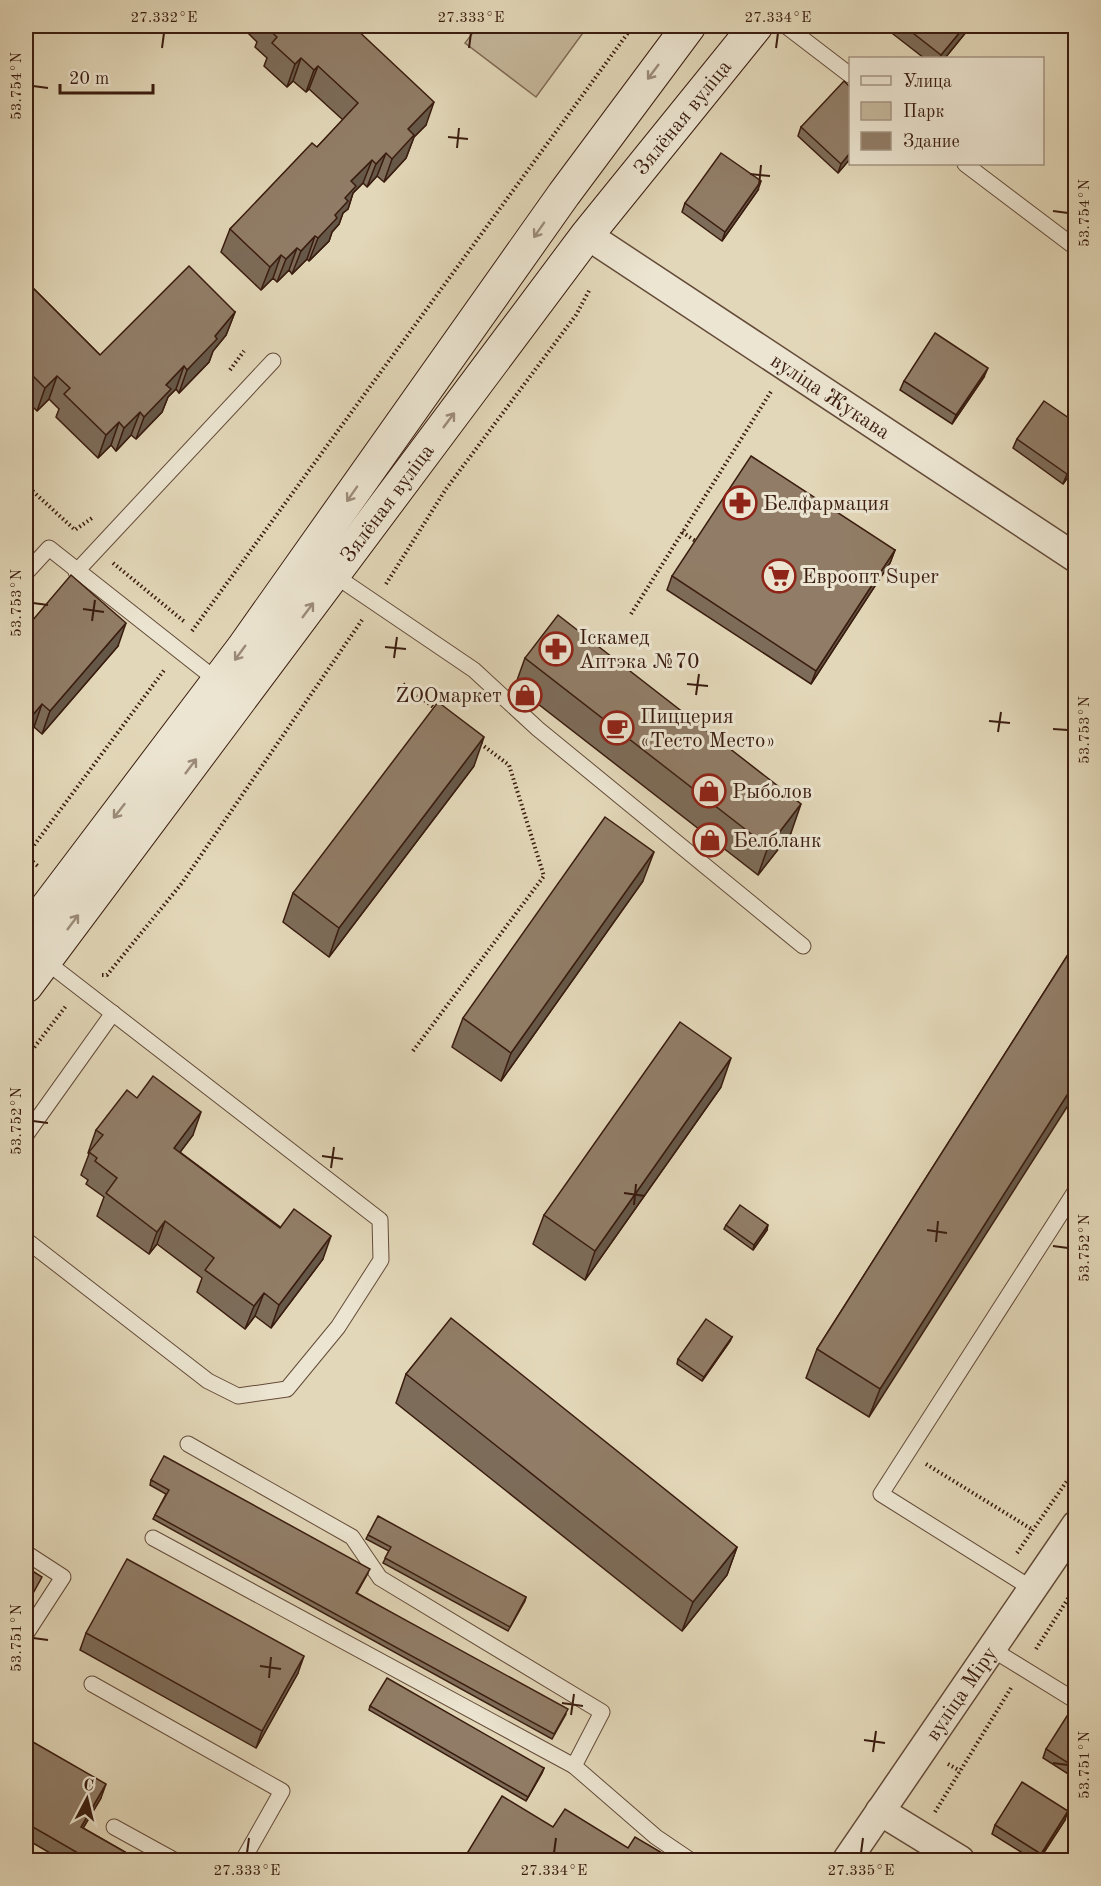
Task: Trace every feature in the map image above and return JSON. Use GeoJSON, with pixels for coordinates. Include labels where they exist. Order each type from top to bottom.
{"type":"FeatureCollection","features":[{"type":"Feature","properties":{"kind":"main road","name":"Зялёная вуліца"},"geometry":{"type":"LineString","coordinates":[[26,986],[35,947],[230,690],[557,204],[689,26]]}},
{"type":"Feature","properties":{"kind":"main road","name":"Зялёная вуліца"},"geometry":{"type":"LineString","coordinates":[[230,690],[334,575],[596,241],[756,26]]}},
{"type":"Feature","properties":{"kind":"street","name":"вуліца Жукава"},"geometry":{"type":"LineString","coordinates":[[596,241],[1076,558]]}},
{"type":"Feature","properties":{"kind":"street","name":"вуліца Міру"},"geometry":{"type":"LineString","coordinates":[[847,1860],[1076,1524]]}},
{"type":"Feature","properties":{"kind":"street"},"geometry":{"type":"LineString","coordinates":[[880,1812],[960,1860]]}},
{"type":"Feature","properties":{"kind":"lane"},"geometry":{"type":"LineString","coordinates":[[786,26],[849,74]]}},
{"type":"Feature","properties":{"kind":"lane"},"geometry":{"type":"LineString","coordinates":[[966,165],[1076,248]]}},
{"type":"Feature","properties":{"kind":"lane"},"geometry":{"type":"LineString","coordinates":[[76,572],[273,361]]}},
{"type":"Feature","properties":{"kind":"lane"},"geometry":{"type":"LineString","coordinates":[[26,573],[49,548],[76,572],[230,690]]}},
{"type":"Feature","properties":{"kind":"lane"},"geometry":{"type":"LineString","coordinates":[[334,575],[474,670],[538,729],[803,946]]}},
{"type":"Feature","properties":{"kind":"lane"},"geometry":{"type":"LineString","coordinates":[[26,1240],[208,1381],[238,1396],[287,1389],[338,1327],[381,1260],[380,1220],[80,988],[35,947]]}},
{"type":"Feature","properties":{"kind":"lane"},"geometry":{"type":"LineString","coordinates":[[26,1135],[112,1013]]}},
{"type":"Feature","properties":{"kind":"lane"},"geometry":{"type":"LineString","coordinates":[[1031,1588],[881,1494],[1076,1190]]}},
{"type":"Feature","properties":{"kind":"lane"},"geometry":{"type":"LineString","coordinates":[[188,1444],[352,1537],[380,1578],[602,1712],[574,1766]]}},
{"type":"Feature","properties":{"kind":"lane"},"geometry":{"type":"LineString","coordinates":[[153,1538],[574,1766],[656,1837],[690,1860]]}},
{"type":"Feature","properties":{"kind":"lane"},"geometry":{"type":"LineString","coordinates":[[26,1553],[63,1577],[26,1634]]}},
{"type":"Feature","properties":{"kind":"lane"},"geometry":{"type":"LineString","coordinates":[[990,1648],[1076,1701]]}},
{"type":"Feature","properties":{"kind":"lane"},"geometry":{"type":"LineString","coordinates":[[92,1684],[282,1791],[243,1860]]}},
{"type":"Feature","properties":{"kind":"lane"},"geometry":{"type":"LineString","coordinates":[[114,1827],[174,1860]]}},
{"type":"Feature","properties":{"kind":"path"},"geometry":{"type":"LineString","coordinates":[[26,856],[633,26]]}},
{"type":"Feature","properties":{"kind":"path"},"geometry":{"type":"LineString","coordinates":[[26,1058],[80,988],[95,976],[107,975],[182,884],[375,602],[446,489],[576,315],[595,278],[596,241]]}},
{"type":"Feature","properties":{"kind":"path"},"geometry":{"type":"LineString","coordinates":[[225,376],[244,351]]}},
{"type":"Feature","properties":{"kind":"path"},"geometry":{"type":"LineString","coordinates":[[631,614],[772,390],[778,395]]}},
{"type":"Feature","properties":{"kind":"path"},"geometry":{"type":"LineString","coordinates":[[26,485],[97,550],[193,629]]}},
{"type":"Feature","properties":{"kind":"path"},"geometry":{"type":"LineString","coordinates":[[75,530],[100,512]]}},
{"type":"Feature","properties":{"kind":"path"},"geometry":{"type":"LineString","coordinates":[[682,532],[698,543]]}},
{"type":"Feature","properties":{"kind":"path"},"geometry":{"type":"LineString","coordinates":[[1073,651],[1076,640]]}},
{"type":"Feature","properties":{"kind":"path"},"geometry":{"type":"LineString","coordinates":[[403,684],[438,711]]}},
{"type":"Feature","properties":{"kind":"path"},"geometry":{"type":"LineString","coordinates":[[413,1052],[544,876],[509,765],[474,738]]}},
{"type":"Feature","properties":{"kind":"path"},"geometry":{"type":"LineString","coordinates":[[908,1452],[1033,1530]]}},
{"type":"Feature","properties":{"kind":"path"},"geometry":{"type":"LineString","coordinates":[[920,1835],[1076,1586]]}},
{"type":"Feature","properties":{"kind":"green space"},"geometry":{"type":"Polygon","coordinates":[[[478,26],[588,26],[536,97],[465,43],[478,26]]]}},
{"type":"Feature","properties":{"kind":"building"},"geometry":{"type":"Polygon","coordinates":[[[265,26],[353,26],[434,102],[408,129],[414,135],[392,159],[386,153],[376,164],[372,160],[351,181],[356,186],[345,198],[348,201],[335,215],[337,218],[318,238],[315,236],[301,251],[297,248],[286,259],[281,255],[270,267],[230,229],[312,143],[317,147],[358,103],[318,66],[314,70],[301,58],[295,64],[272,43],[277,37],[265,26]]]}},
{"type":"Feature","properties":{"kind":"building"},"geometry":{"type":"Polygon","coordinates":[[[904,26],[965,26],[941,55],[904,26]]]}},
{"type":"Feature","properties":{"kind":"building"},"geometry":{"type":"Polygon","coordinates":[[[844,81],[849,86],[849,154],[841,164],[801,127],[844,81]]]}},
{"type":"Feature","properties":{"kind":"building"},"geometry":{"type":"Polygon","coordinates":[[[721,153],[761,181],[725,232],[685,203],[721,153]]]}},
{"type":"Feature","properties":{"kind":"building"},"geometry":{"type":"Polygon","coordinates":[[[189,266],[235,312],[215,336],[217,339],[187,370],[184,366],[166,385],[171,389],[144,417],[140,412],[124,428],[119,422],[106,435],[64,394],[70,388],[57,376],[45,388],[33,376],[29,380],[26,377],[26,281],[100,355],[189,266]]]}},
{"type":"Feature","properties":{"kind":"building"},"geometry":{"type":"Polygon","coordinates":[[[935,333],[988,368],[956,415],[904,381],[935,333]]]}},
{"type":"Feature","properties":{"kind":"building"},"geometry":{"type":"Polygon","coordinates":[[[1044,401],[1076,423],[1076,462],[1067,474],[1017,439],[1044,401]]]}},
{"type":"Feature","properties":{"kind":"building","name":"Евроопт Super"},"geometry":{"type":"Polygon","coordinates":[[[751,456],[895,550],[816,671],[672,576],[751,456]]]}},
{"type":"Feature","properties":{"kind":"building"},"geometry":{"type":"Polygon","coordinates":[[[71,575],[126,623],[50,711],[42,704],[26,723],[26,628],[71,575]]]}},
{"type":"Feature","properties":{"kind":"building"},"geometry":{"type":"Polygon","coordinates":[[[558,615],[801,804],[768,847],[525,658],[558,615]]]}},
{"type":"Feature","properties":{"kind":"building"},"geometry":{"type":"Polygon","coordinates":[[[438,702],[484,737],[339,928],[293,893],[438,702]]]}},
{"type":"Feature","properties":{"kind":"building"},"geometry":{"type":"Polygon","coordinates":[[[605,817],[654,852],[511,1053],[463,1018],[605,817]]]}},
{"type":"Feature","properties":{"kind":"building"},"geometry":{"type":"Polygon","coordinates":[[[1076,942],[1076,1081],[880,1389],[817,1349],[1076,942]]]}},
{"type":"Feature","properties":{"kind":"building"},"geometry":{"type":"Polygon","coordinates":[[[680,1022],[731,1058],[595,1251],[544,1215],[680,1022]]]}},
{"type":"Feature","properties":{"kind":"building"},"geometry":{"type":"Polygon","coordinates":[[[153,1076],[201,1112],[174,1148],[280,1228],[294,1209],[331,1236],[279,1305],[264,1293],[254,1306],[205,1270],[214,1258],[165,1221],[157,1232],[106,1193],[117,1178],[95,1161],[97,1158],[89,1152],[103,1135],[96,1130],[127,1090],[137,1098],[153,1076]]]}},
{"type":"Feature","properties":{"kind":"building"},"geometry":{"type":"Polygon","coordinates":[[[740,1205],[768,1225],[754,1245],[726,1225],[740,1205]]]}},
{"type":"Feature","properties":{"kind":"building"},"geometry":{"type":"Polygon","coordinates":[[[451,1318],[737,1547],[693,1602],[406,1374],[451,1318]]]}},
{"type":"Feature","properties":{"kind":"building"},"geometry":{"type":"Polygon","coordinates":[[[706,1319],[732,1337],[704,1377],[678,1359],[706,1319]]]}},
{"type":"Feature","properties":{"kind":"building"},"geometry":{"type":"Polygon","coordinates":[[[164,1456],[370,1569],[356,1593],[568,1709],[554,1734],[155,1515],[169,1490],[151,1480],[164,1456]]]}},
{"type":"Feature","properties":{"kind":"building"},"geometry":{"type":"Polygon","coordinates":[[[378,1516],[526,1597],[510,1627],[385,1558],[391,1547],[368,1535],[378,1516]]]}},
{"type":"Feature","properties":{"kind":"building"},"geometry":{"type":"Polygon","coordinates":[[[127,1559],[304,1656],[262,1731],[86,1633],[127,1559]]]}},
{"type":"Feature","properties":{"kind":"building"},"geometry":{"type":"Polygon","coordinates":[[[26,1567],[42,1577],[26,1606],[26,1567]]]}},
{"type":"Feature","properties":{"kind":"building"},"geometry":{"type":"Polygon","coordinates":[[[387,1678],[544,1768],[528,1797],[370,1706],[387,1678]]]}},
{"type":"Feature","properties":{"kind":"building"},"geometry":{"type":"Polygon","coordinates":[[[1067,1716],[1076,1721],[1076,1768],[1046,1749],[1067,1716]]]}},
{"type":"Feature","properties":{"kind":"building"},"geometry":{"type":"Polygon","coordinates":[[[26,1738],[106,1784],[81,1827],[139,1860],[90,1860],[26,1823],[26,1738]]]}},
{"type":"Feature","properties":{"kind":"building"},"geometry":{"type":"Polygon","coordinates":[[[1022,1782],[1068,1811],[1041,1854],[995,1825],[1022,1782]]]}},
{"type":"Feature","properties":{"kind":"building"},"geometry":{"type":"Polygon","coordinates":[[[502,1796],[553,1827],[565,1809],[628,1848],[635,1837],[674,1860],[463,1860],[502,1796]]]}},
{"type":"Feature","properties":{"kind":"place","name":"Белфармация"},"geometry":{"type":"Point","coordinates":[740,503]}},
{"type":"Feature","properties":{"kind":"place","name":"Евроопт Super"},"geometry":{"type":"Point","coordinates":[779,576]}},
{"type":"Feature","properties":{"kind":"place","name":"Іскамед Аптэка №70"},"geometry":{"type":"Point","coordinates":[556,649]}},
{"type":"Feature","properties":{"kind":"place","name":"ZOOмаркет"},"geometry":{"type":"Point","coordinates":[525,695]}},
{"type":"Feature","properties":{"kind":"place","name":"Пиццерия «Тесто Место»"},"geometry":{"type":"Point","coordinates":[617,728]}},
{"type":"Feature","properties":{"kind":"place","name":"Рыболов"},"geometry":{"type":"Point","coordinates":[709,791]}},
{"type":"Feature","properties":{"kind":"place","name":"Белбланк"},"geometry":{"type":"Point","coordinates":[710,840]}}]}
